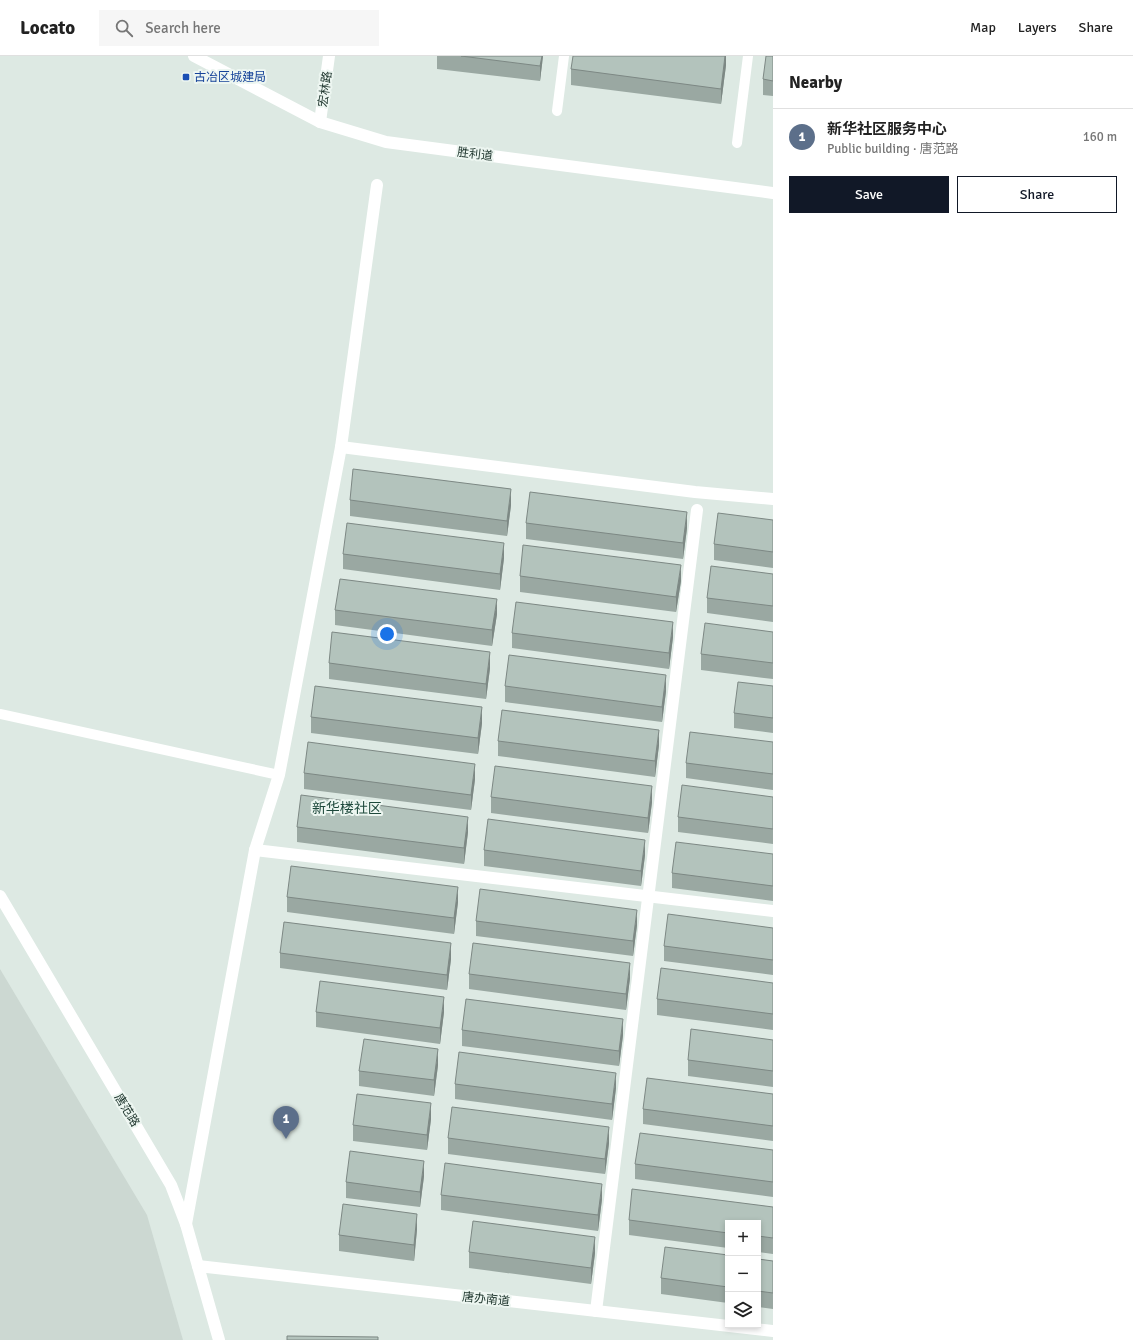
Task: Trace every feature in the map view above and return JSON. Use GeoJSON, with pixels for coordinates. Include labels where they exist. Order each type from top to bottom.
{"type":"FeatureCollection","features":[{"type":"Feature","properties":{"kind":"street","name":"胜利道"},"geometry":{"type":"LineString","coordinates":[[194,56],[320,122],[386,142],[773,193]]}},
{"type":"Feature","properties":{"kind":"street","name":"宏林路"},"geometry":{"type":"LineString","coordinates":[[320,122],[329,56]]}},
{"type":"Feature","properties":{"kind":"street"},"geometry":{"type":"LineString","coordinates":[[186,1224],[256,850],[279,775],[341,446],[377,185]]}},
{"type":"Feature","properties":{"kind":"street"},"geometry":{"type":"LineString","coordinates":[[341,446],[695,492],[773,499]]}},
{"type":"Feature","properties":{"kind":"street"},"geometry":{"type":"LineString","coordinates":[[596,1311],[697,510]]}},
{"type":"Feature","properties":{"kind":"street"},"geometry":{"type":"LineString","coordinates":[[256,850],[773,911]]}},
{"type":"Feature","properties":{"kind":"street","name":"唐范路"},"geometry":{"type":"LineString","coordinates":[[0,896],[171,1185],[186,1224],[219,1340]]}},
{"type":"Feature","properties":{"kind":"street","name":"唐办南道"},"geometry":{"type":"LineString","coordinates":[[198,1266],[773,1331]]}},
{"type":"Feature","properties":{"kind":"lane"},"geometry":{"type":"LineString","coordinates":[[557,111],[564,56]]}},
{"type":"Feature","properties":{"kind":"lane"},"geometry":{"type":"LineString","coordinates":[[737,143],[748,56]]}},
{"type":"Feature","properties":{"kind":"lane"},"geometry":{"type":"LineString","coordinates":[[0,714],[279,775]]}},
{"type":"Feature","properties":{"kind":"shaded area"},"geometry":{"type":"Polygon","coordinates":[[[0,969],[147,1215],[183,1340],[0,1340],[0,969]]]}},
{"type":"Feature","properties":{"kind":"building"},"geometry":{"type":"Polygon","coordinates":[[[461,56],[542,56],[540,66],[461,56]]]}},
{"type":"Feature","properties":{"kind":"building"},"geometry":{"type":"Polygon","coordinates":[[[573,56],[725,56],[721,89],[571,69],[573,56]]]}},
{"type":"Feature","properties":{"kind":"building"},"geometry":{"type":"Polygon","coordinates":[[[766,56],[773,56],[773,81],[763,79],[766,56]]]}},
{"type":"Feature","properties":{"kind":"building"},"geometry":{"type":"Polygon","coordinates":[[[353,469],[511,489],[507,521],[350,500],[353,469]]]}},
{"type":"Feature","properties":{"kind":"building"},"geometry":{"type":"Polygon","coordinates":[[[530,492],[687,512],[683,543],[526,523],[530,492]]]}},
{"type":"Feature","properties":{"kind":"building"},"geometry":{"type":"Polygon","coordinates":[[[718,513],[773,520],[773,552],[714,544],[718,513]]]}},
{"type":"Feature","properties":{"kind":"building"},"geometry":{"type":"Polygon","coordinates":[[[347,523],[504,543],[500,574],[343,554],[347,523]]]}},
{"type":"Feature","properties":{"kind":"building"},"geometry":{"type":"Polygon","coordinates":[[[523,545],[681,565],[676,597],[520,576],[523,545]]]}},
{"type":"Feature","properties":{"kind":"building"},"geometry":{"type":"Polygon","coordinates":[[[711,566],[773,574],[773,606],[707,598],[711,566]]]}},
{"type":"Feature","properties":{"kind":"building"},"geometry":{"type":"Polygon","coordinates":[[[340,579],[497,599],[492,630],[335,610],[340,579]]]}},
{"type":"Feature","properties":{"kind":"building"},"geometry":{"type":"Polygon","coordinates":[[[516,602],[673,622],[669,653],[512,633],[516,602]]]}},
{"type":"Feature","properties":{"kind":"building"},"geometry":{"type":"Polygon","coordinates":[[[705,623],[773,632],[773,663],[701,654],[705,623]]]}},
{"type":"Feature","properties":{"kind":"building"},"geometry":{"type":"Polygon","coordinates":[[[332,632],[490,652],[486,684],[329,663],[332,632]]]}},
{"type":"Feature","properties":{"kind":"building"},"geometry":{"type":"Polygon","coordinates":[[[509,655],[666,675],[662,707],[505,686],[509,655]]]}},
{"type":"Feature","properties":{"kind":"building"},"geometry":{"type":"Polygon","coordinates":[[[738,682],[773,686],[773,718],[734,713],[738,682]]]}},
{"type":"Feature","properties":{"kind":"building"},"geometry":{"type":"Polygon","coordinates":[[[315,686],[482,707],[478,738],[311,717],[315,686]]]}},
{"type":"Feature","properties":{"kind":"building"},"geometry":{"type":"Polygon","coordinates":[[[502,710],[659,730],[655,761],[498,741],[502,710]]]}},
{"type":"Feature","properties":{"kind":"building"},"geometry":{"type":"Polygon","coordinates":[[[690,732],[773,742],[773,774],[686,763],[690,732]]]}},
{"type":"Feature","properties":{"kind":"building"},"geometry":{"type":"Polygon","coordinates":[[[308,742],[475,764],[471,795],[304,773],[308,742]]]}},
{"type":"Feature","properties":{"kind":"building"},"geometry":{"type":"Polygon","coordinates":[[[495,766],[652,786],[648,818],[491,797],[495,766]]]}},
{"type":"Feature","properties":{"kind":"building"},"geometry":{"type":"Polygon","coordinates":[[[682,785],[773,797],[773,829],[678,817],[682,785]]]}},
{"type":"Feature","properties":{"kind":"building"},"geometry":{"type":"Polygon","coordinates":[[[301,795],[468,817],[464,848],[297,827],[301,795]]]}},
{"type":"Feature","properties":{"kind":"building"},"geometry":{"type":"Polygon","coordinates":[[[488,819],[645,840],[641,871],[484,850],[488,819]]]}},
{"type":"Feature","properties":{"kind":"building"},"geometry":{"type":"Polygon","coordinates":[[[676,842],[773,854],[773,886],[672,873],[676,842]]]}},
{"type":"Feature","properties":{"kind":"building"},"geometry":{"type":"Polygon","coordinates":[[[291,866],[458,887],[454,918],[287,897],[291,866]]]}},
{"type":"Feature","properties":{"kind":"building"},"geometry":{"type":"Polygon","coordinates":[[[480,889],[637,910],[633,941],[476,921],[480,889]]]}},
{"type":"Feature","properties":{"kind":"building"},"geometry":{"type":"Polygon","coordinates":[[[668,914],[773,928],[773,960],[664,946],[668,914]]]}},
{"type":"Feature","properties":{"kind":"building"},"geometry":{"type":"Polygon","coordinates":[[[284,922],[451,943],[447,975],[280,953],[284,922]]]}},
{"type":"Feature","properties":{"kind":"building"},"geometry":{"type":"Polygon","coordinates":[[[473,943],[630,963],[626,994],[469,974],[473,943]]]}},
{"type":"Feature","properties":{"kind":"building"},"geometry":{"type":"Polygon","coordinates":[[[661,968],[773,983],[773,1014],[657,999],[661,968]]]}},
{"type":"Feature","properties":{"kind":"building"},"geometry":{"type":"Polygon","coordinates":[[[320,981],[444,997],[440,1028],[316,1012],[320,981]]]}},
{"type":"Feature","properties":{"kind":"building"},"geometry":{"type":"Polygon","coordinates":[[[466,999],[623,1019],[619,1051],[462,1030],[466,999]]]}},
{"type":"Feature","properties":{"kind":"building"},"geometry":{"type":"Polygon","coordinates":[[[691,1029],[773,1040],[773,1071],[688,1060],[691,1029]]]}},
{"type":"Feature","properties":{"kind":"building"},"geometry":{"type":"Polygon","coordinates":[[[364,1039],[438,1049],[434,1080],[359,1071],[364,1039]]]}},
{"type":"Feature","properties":{"kind":"building"},"geometry":{"type":"Polygon","coordinates":[[[459,1052],[616,1073],[612,1104],[455,1084],[459,1052]]]}},
{"type":"Feature","properties":{"kind":"building"},"geometry":{"type":"Polygon","coordinates":[[[647,1078],[773,1094],[773,1126],[643,1109],[647,1078]]]}},
{"type":"Feature","properties":{"kind":"building"},"geometry":{"type":"Polygon","coordinates":[[[357,1094],[431,1103],[427,1135],[353,1125],[357,1094]]]}},
{"type":"Feature","properties":{"kind":"building"},"geometry":{"type":"Polygon","coordinates":[[[452,1107],[609,1127],[605,1159],[448,1138],[452,1107]]]}},
{"type":"Feature","properties":{"kind":"building"},"geometry":{"type":"Polygon","coordinates":[[[640,1133],[773,1150],[773,1182],[635,1164],[640,1133]]]}},
{"type":"Feature","properties":{"kind":"building"},"geometry":{"type":"Polygon","coordinates":[[[350,1151],[424,1161],[420,1192],[346,1182],[350,1151]]]}},
{"type":"Feature","properties":{"kind":"building"},"geometry":{"type":"Polygon","coordinates":[[[445,1163],[602,1184],[598,1215],[441,1195],[445,1163]]]}},
{"type":"Feature","properties":{"kind":"building"},"geometry":{"type":"Polygon","coordinates":[[[632,1189],[773,1207],[773,1238],[761,1236],[761,1220],[725,1220],[725,1233],[629,1220],[632,1189]]]}},
{"type":"Feature","properties":{"kind":"building"},"geometry":{"type":"Polygon","coordinates":[[[343,1204],[417,1214],[414,1245],[339,1235],[343,1204]]]}},
{"type":"Feature","properties":{"kind":"building"},"geometry":{"type":"Polygon","coordinates":[[[473,1221],[595,1237],[591,1268],[469,1252],[473,1221]]]}},
{"type":"Feature","properties":{"kind":"building"},"geometry":{"type":"Polygon","coordinates":[[[665,1247],[725,1255],[725,1287],[661,1278],[665,1247]]]}},
{"type":"Feature","properties":{"kind":"building"},"geometry":{"type":"Polygon","coordinates":[[[761,1259],[773,1261],[773,1293],[761,1291],[761,1259]]]}},
{"type":"Feature","properties":{"kind":"building"},"geometry":{"type":"Polygon","coordinates":[[[287,1336],[378,1337],[378,1340],[287,1340],[287,1336]]]}},
{"type":"Feature","properties":{"kind":"place","name":"古冶区城建局"},"geometry":{"type":"Point","coordinates":[186,77]}},
{"type":"Feature","properties":{"kind":"place","name":"新华社区服务中心"},"geometry":{"type":"Point","coordinates":[286,1139]}},
{"type":"Feature","properties":{"kind":"district","name":"新华楼社区"},"geometry":{"type":"Point","coordinates":[347,808]}}]}
